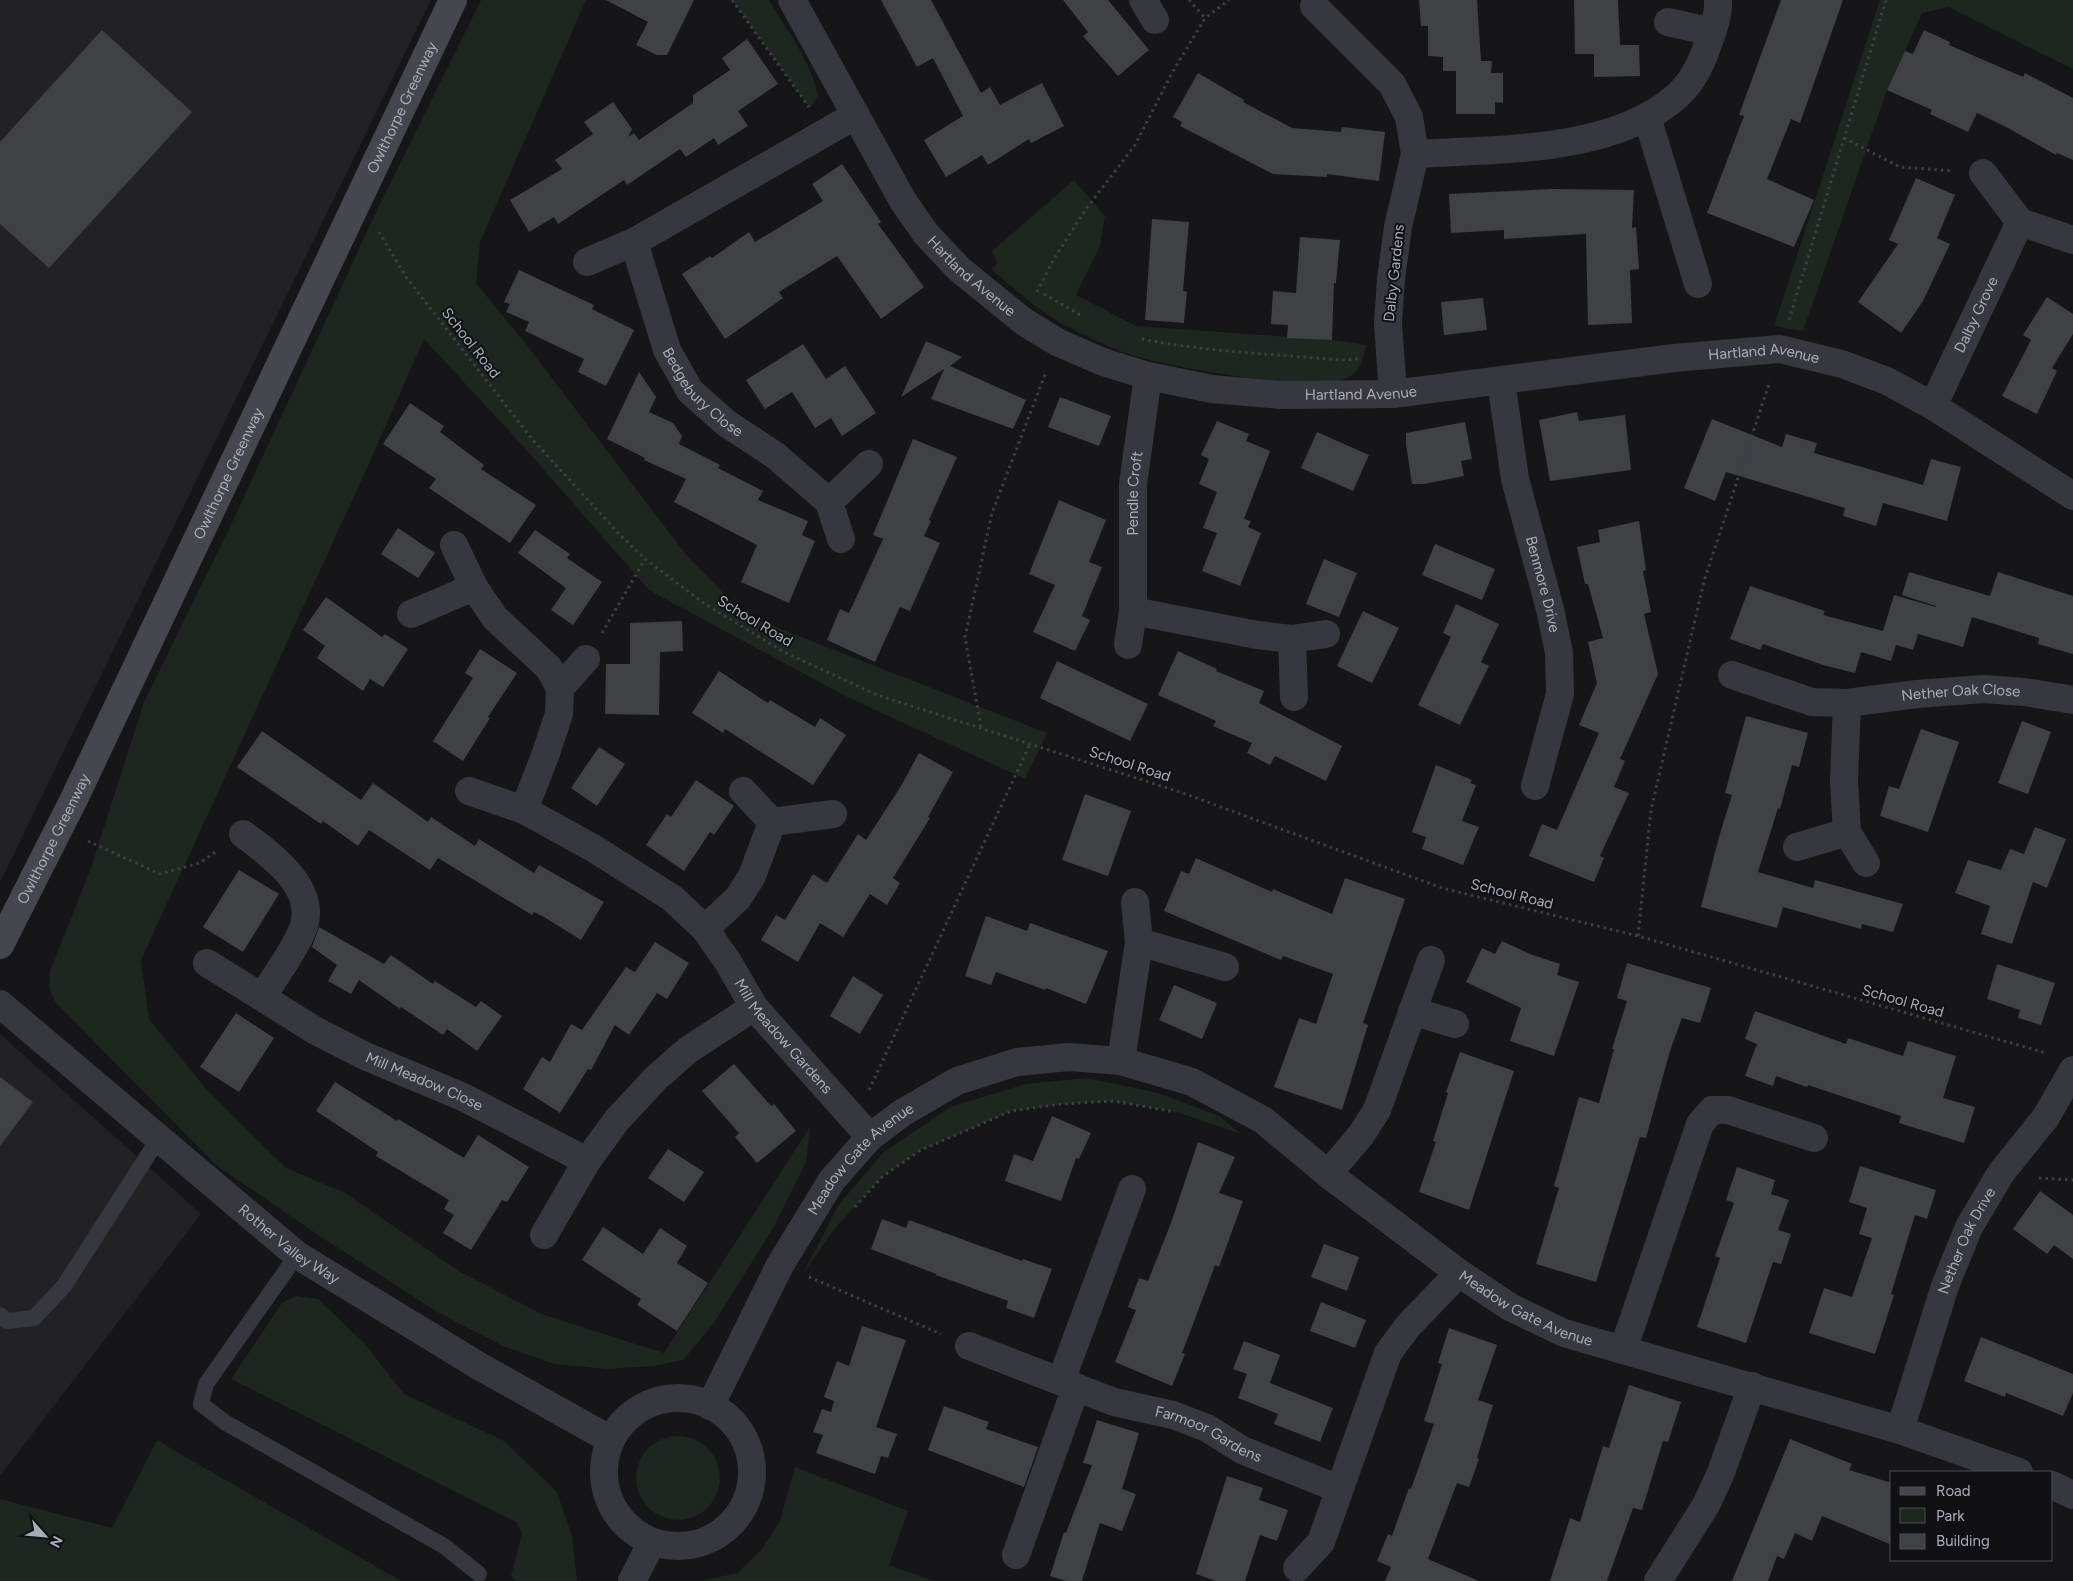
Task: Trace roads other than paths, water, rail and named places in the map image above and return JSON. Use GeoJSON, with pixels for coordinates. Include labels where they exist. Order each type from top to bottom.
{"type":"FeatureCollection","features":[{"type":"Feature","properties":{"kind":"street","name":"Owlthorpe Greenway"},"geometry":{"type":"LineString","coordinates":[[0,945],[60,827],[453,0]]}},
{"type":"Feature","properties":{"kind":"street","name":"Hartland Avenue"},"geometry":{"type":"LineString","coordinates":[[792,0],[903,201],[926,234],[959,269],[1023,321],[1058,342],[1103,362],[1148,376],[1212,390],[1281,395],[1392,394],[1674,358],[1780,349],[1842,364],[1887,381],[1933,406],[2073,496]]}},
{"type":"Feature","properties":{"kind":"street"},"geometry":{"type":"LineString","coordinates":[[1415,154],[1507,148],[1591,138],[1647,117],[1678,95],[1701,64],[1712,32],[1718,0]]}},
{"type":"Feature","properties":{"kind":"street","name":"Dalby Gardens"},"geometry":{"type":"LineString","coordinates":[[1314,6],[1392,84],[1408,117],[1415,154],[1398,227],[1391,279],[1388,323],[1392,394]]}},
{"type":"Feature","properties":{"kind":"street"},"geometry":{"type":"LineString","coordinates":[[1668,22],[1712,32]]}},
{"type":"Feature","properties":{"kind":"street"},"geometry":{"type":"LineString","coordinates":[[587,262],[634,242],[856,114]]}},
{"type":"Feature","properties":{"kind":"street"},"geometry":{"type":"LineString","coordinates":[[1647,117],[1698,284]]}},
{"type":"Feature","properties":{"kind":"street"},"geometry":{"type":"LineString","coordinates":[[1983,173],[2020,222],[2073,240]]}},
{"type":"Feature","properties":{"kind":"street","name":"Dalby Grove"},"geometry":{"type":"LineString","coordinates":[[1933,406],[2020,222]]}},
{"type":"Feature","properties":{"kind":"street","name":"Bedgebury Close"},"geometry":{"type":"LineString","coordinates":[[634,242],[667,350],[690,391],[726,423],[776,456],[829,502]]}},
{"type":"Feature","properties":{"kind":"street","name":"Pendle Croft"},"geometry":{"type":"LineString","coordinates":[[1128,645],[1134,611],[1133,484],[1148,376]]}},
{"type":"Feature","properties":{"kind":"street","name":"Benmore Drive"},"geometry":{"type":"LineString","coordinates":[[1501,381],[1515,479],[1550,609],[1559,653],[1560,694],[1535,786]]}},
{"type":"Feature","properties":{"kind":"street"},"geometry":{"type":"LineString","coordinates":[[841,539],[829,502],[869,464]]}},
{"type":"Feature","properties":{"kind":"street"},"geometry":{"type":"LineString","coordinates":[[454,545],[474,587],[495,618],[549,668],[560,688],[559,714],[524,810]]}},
{"type":"Feature","properties":{"kind":"street"},"geometry":{"type":"LineString","coordinates":[[411,614],[474,587]]}},
{"type":"Feature","properties":{"kind":"street"},"geometry":{"type":"LineString","coordinates":[[1134,611],[1257,635],[1292,639],[1326,634]]}},
{"type":"Feature","properties":{"kind":"street"},"geometry":{"type":"LineString","coordinates":[[1292,639],[1294,697]]}},
{"type":"Feature","properties":{"kind":"street"},"geometry":{"type":"LineString","coordinates":[[560,688],[586,659]]}},
{"type":"Feature","properties":{"kind":"street","name":"Nether Oak Close"},"geometry":{"type":"LineString","coordinates":[[1732,675],[1812,702],[1847,703],[1917,694],[1984,689],[2024,692],[2073,700]]}},
{"type":"Feature","properties":{"kind":"street"},"geometry":{"type":"LineString","coordinates":[[1847,703],[1844,781],[1848,832],[1866,863]]}},
{"type":"Feature","properties":{"kind":"street","name":"Mill Meadow Gardens"},"geometry":{"type":"LineString","coordinates":[[469,791],[524,810],[593,848],[672,898],[705,928],[728,962],[754,1007],[863,1128]]}},
{"type":"Feature","properties":{"kind":"street"},"geometry":{"type":"LineString","coordinates":[[743,791],[772,822]]}},
{"type":"Feature","properties":{"kind":"street"},"geometry":{"type":"LineString","coordinates":[[772,822],[833,814]]}},
{"type":"Feature","properties":{"kind":"street"},"geometry":{"type":"LineString","coordinates":[[705,928],[738,898],[752,876],[772,822]]}},
{"type":"Feature","properties":{"kind":"street"},"geometry":{"type":"LineString","coordinates":[[1798,847],[1848,832]]}},
{"type":"Feature","properties":{"kind":"street"},"geometry":{"type":"LineString","coordinates":[[243,834],[274,857],[298,883],[306,911],[303,930],[262,997]]}},
{"type":"Feature","properties":{"kind":"street"},"geometry":{"type":"LineString","coordinates":[[1121,1062],[1139,942],[1135,902]]}},
{"type":"Feature","properties":{"kind":"street"},"geometry":{"type":"LineString","coordinates":[[1139,942],[1225,967]]}},
{"type":"Feature","properties":{"kind":"street"},"geometry":{"type":"LineString","coordinates":[[1328,1174],[1361,1135],[1377,1110],[1431,960]]}},
{"type":"Feature","properties":{"kind":"street","name":"Mill Meadow Close"},"geometry":{"type":"LineString","coordinates":[[206,963],[316,1032],[348,1048],[463,1097],[587,1161]]}},
{"type":"Feature","properties":{"kind":"street","name":"Rother Valley Way"},"geometry":{"type":"LineString","coordinates":[[0,1004],[298,1255],[479,1366],[611,1440]]}},
{"type":"Feature","properties":{"kind":"street"},"geometry":{"type":"LineString","coordinates":[[544,1236],[587,1161],[617,1120],[656,1078],[688,1050],[754,1007]]}},
{"type":"Feature","properties":{"kind":"street"},"geometry":{"type":"LineString","coordinates":[[1412,1011],[1455,1024]]}},
{"type":"Feature","properties":{"kind":"street","name":"Meadow Gate Avenue"},"geometry":{"type":"LineString","coordinates":[[710,1406],[780,1265],[863,1128],[902,1113],[957,1081],[1017,1062],[1069,1057],[1121,1062],[1192,1082],[1263,1120],[1328,1174],[1459,1273],[1510,1307],[1564,1333],[1900,1430],[2016,1471]]}},
{"type":"Feature","properties":{"kind":"street","name":"Nether Oak Drive"},"geometry":{"type":"LineString","coordinates":[[1900,1430],[1945,1286],[1968,1227],[2001,1173],[2046,1117],[2064,1063]]}},
{"type":"Feature","properties":{"kind":"street"},"geometry":{"type":"LineString","coordinates":[[1623,1350],[1700,1124],[1712,1110],[1728,1110],[1814,1138]]}},
{"type":"Feature","properties":{"kind":"street"},"geometry":{"type":"LineString","coordinates":[[1016,1556],[1068,1384],[1132,1189]]}},
{"type":"Feature","properties":{"kind":"street"},"geometry":{"type":"LineString","coordinates":[[1297,1568],[1321,1542],[1388,1353],[1408,1326],[1459,1273]]}},
{"type":"Feature","properties":{"kind":"street","name":"Farmoor Gardens"},"geometry":{"type":"LineString","coordinates":[[969,1346],[1114,1402],[1182,1418],[1207,1428],[1242,1450],[1339,1489]]}},
{"type":"Feature","properties":{"kind":"street"},"geometry":{"type":"LineString","coordinates":[[1658,1581],[1706,1505],[1720,1475],[1752,1386]]}},
{"type":"Feature","properties":{"kind":"street"},"geometry":{"type":"LineString","coordinates":[[665,1399],[689,1399],[710,1406],[729,1419],[743,1436],[750,1458],[751,1480],[746,1502],[734,1521],[717,1536],[696,1544],[674,1547],[652,1542],[631,1530],[614,1512],[605,1489],[604,1464],[611,1440],[624,1421],[650,1404],[665,1399]]}},
{"type":"Feature","properties":{"kind":"street"},"geometry":{"type":"LineString","coordinates":[[2053,1485],[2073,1495]]}},
{"type":"Feature","properties":{"kind":"street"},"geometry":{"type":"LineString","coordinates":[[632,1581],[652,1542]]}},
{"type":"Feature","properties":{"kind":"lane"},"geometry":{"type":"LineString","coordinates":[[0,1314],[7,1321],[34,1318],[64,1286],[159,1138]]}},
{"type":"Feature","properties":{"kind":"lane"},"geometry":{"type":"LineString","coordinates":[[298,1255],[206,1384],[201,1404],[226,1423],[444,1546],[479,1574]]}}]}
